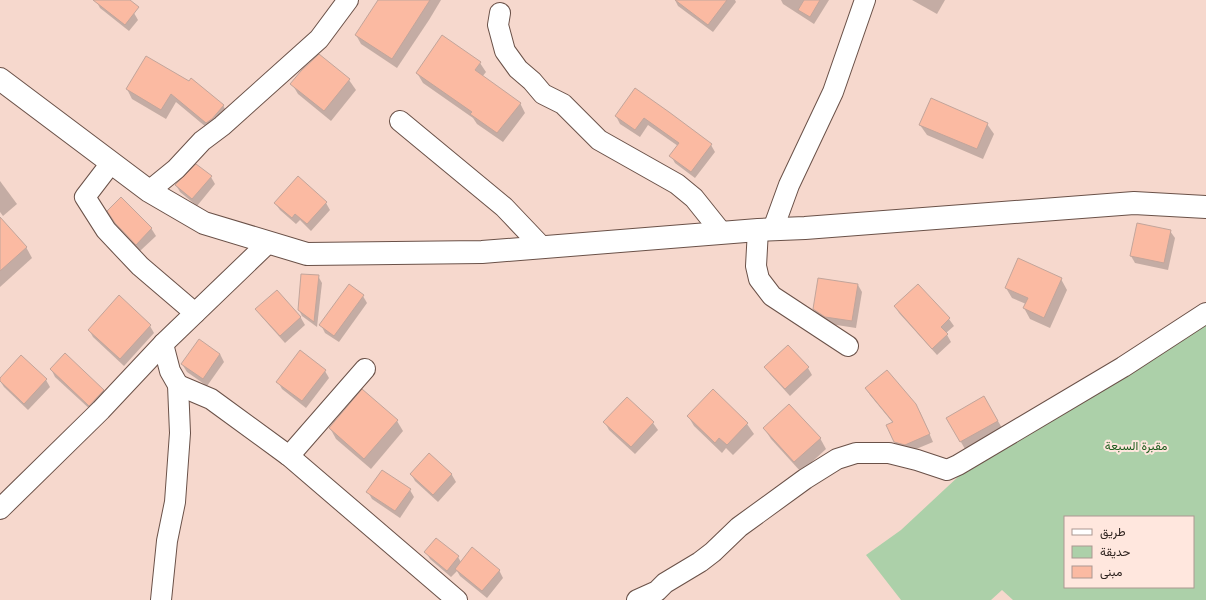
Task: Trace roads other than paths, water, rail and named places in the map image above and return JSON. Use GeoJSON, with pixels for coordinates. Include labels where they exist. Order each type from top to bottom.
{"type":"FeatureCollection","features":[{"type":"Feature","properties":{"kind":"street"},"geometry":{"type":"LineString","coordinates":[[149,191],[176,169],[202,141],[222,126],[319,39],[348,0]]}},
{"type":"Feature","properties":{"kind":"street"},"geometry":{"type":"LineString","coordinates":[[848,346],[772,296],[759,279],[756,266],[765,230],[789,186],[833,92],[865,0]]}},
{"type":"Feature","properties":{"kind":"street"},"geometry":{"type":"LineString","coordinates":[[500,13],[498,26],[506,51],[518,69],[544,94],[563,104],[599,140],[676,184],[694,198],[722,233]]}},
{"type":"Feature","properties":{"kind":"street"},"geometry":{"type":"LineString","coordinates":[[0,79],[149,191],[204,224],[307,254],[482,252],[1134,203],[1206,207]]}},
{"type":"Feature","properties":{"kind":"street"},"geometry":{"type":"LineString","coordinates":[[400,121],[504,207],[543,248]]}},
{"type":"Feature","properties":{"kind":"street"},"geometry":{"type":"LineString","coordinates":[[111,163],[85,197],[106,230],[140,266],[195,313]]}},
{"type":"Feature","properties":{"kind":"street"},"geometry":{"type":"LineString","coordinates":[[0,509],[101,410],[163,344],[268,243]]}},
{"type":"Feature","properties":{"kind":"street"},"geometry":{"type":"LineString","coordinates":[[637,600],[657,591],[665,583],[700,562],[713,552],[739,527],[805,479],[837,459],[856,453],[883,453],[918,460],[946,470],[958,465],[1123,367],[1206,313]]}},
{"type":"Feature","properties":{"kind":"street"},"geometry":{"type":"LineString","coordinates":[[161,600],[167,541],[176,502],[180,434],[178,385],[170,371],[163,344]]}},
{"type":"Feature","properties":{"kind":"street"},"geometry":{"type":"LineString","coordinates":[[289,456],[365,369]]}},
{"type":"Feature","properties":{"kind":"street"},"geometry":{"type":"LineString","coordinates":[[178,385],[211,399],[289,456],[457,600]]}},
{"type":"Feature","properties":{"kind":"park label","name":"مقبرة السبعة"},"geometry":{"type":"Point","coordinates":[1136,446]}}]}
